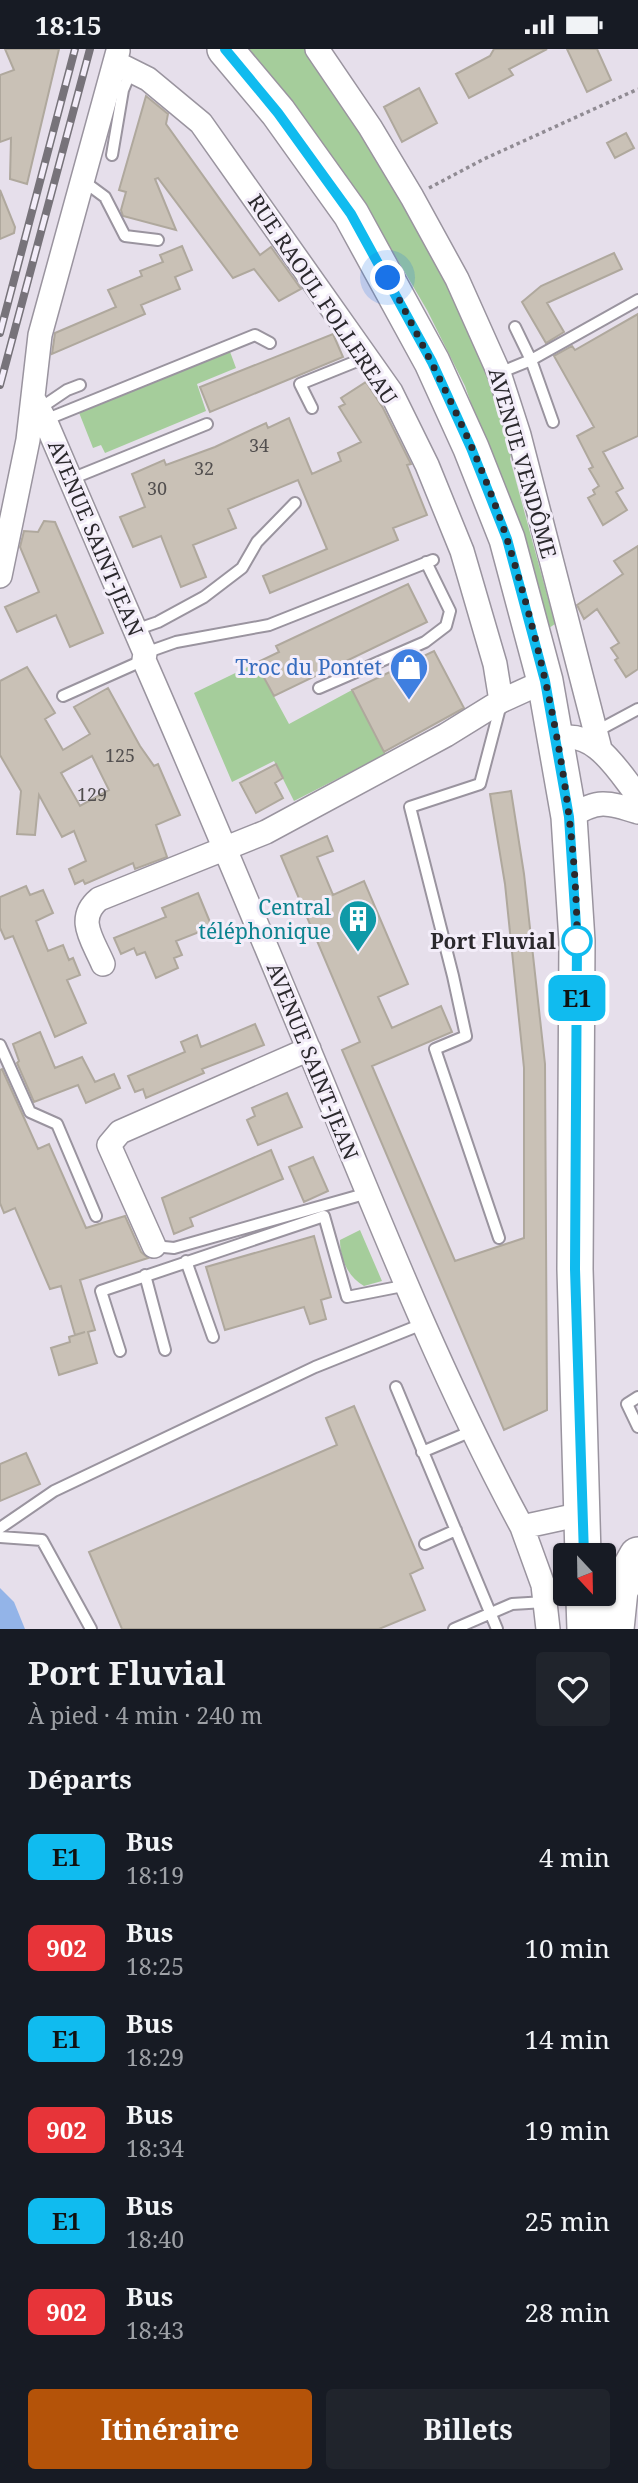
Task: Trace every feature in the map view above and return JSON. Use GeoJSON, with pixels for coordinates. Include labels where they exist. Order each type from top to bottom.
{"type":"FeatureCollection","features":[{"type":"Feature","properties":{"kind":"highway"},"geometry":{"type":"LineString","coordinates":[[615,1629],[619,1590],[638,1556]]}},
{"type":"Feature","properties":{"kind":"main road"},"geometry":{"type":"LineString","coordinates":[[225,49],[278,113],[351,214],[432,362],[471,448],[507,539],[545,681],[569,817],[577,941],[575,1269],[583,1543]]}},
{"type":"Feature","properties":{"kind":"street","name":"AVENUE VENDÔME"},"geometry":{"type":"LineString","coordinates":[[327,52],[457,279],[499,373],[519,435],[604,749]]}},
{"type":"Feature","properties":{"kind":"street"},"geometry":{"type":"LineString","coordinates":[[0,576],[28,440],[39,409],[40,335],[81,180],[122,61]]}},
{"type":"Feature","properties":{"kind":"street","name":"RUE RAOUL FOLLEREAU"},"geometry":{"type":"LineString","coordinates":[[122,61],[201,123],[391,392],[427,464],[461,551],[495,664],[501,701]]}},
{"type":"Feature","properties":{"kind":"street","name":"AVENUE SAINT-JEAN"},"geometry":{"type":"LineString","coordinates":[[39,409],[135,630],[368,1193],[472,1431],[523,1527],[543,1585],[548,1629]]}},
{"type":"Feature","properties":{"kind":"street"},"geometry":{"type":"LineString","coordinates":[[103,964],[85,919],[88,908],[99,899],[266,832],[446,735],[501,701],[545,681]]}},
{"type":"Feature","properties":{"kind":"street"},"geometry":{"type":"LineString","coordinates":[[556,739],[568,736],[583,739],[604,749],[638,796]]}},
{"type":"Feature","properties":{"kind":"street"},"geometry":{"type":"LineString","coordinates":[[604,749],[607,801]]}},
{"type":"Feature","properties":{"kind":"street"},"geometry":{"type":"LineString","coordinates":[[569,817],[585,807],[607,801],[638,812]]}},
{"type":"Feature","properties":{"kind":"street"},"geometry":{"type":"LineString","coordinates":[[154,1246],[109,1145],[120,1132],[309,1049]]}},
{"type":"Feature","properties":{"kind":"street"},"geometry":{"type":"LineString","coordinates":[[523,1527],[582,1514]]}},
{"type":"Feature","properties":{"kind":"lane"},"geometry":{"type":"LineString","coordinates":[[112,155],[123,90],[122,61]]}},
{"type":"Feature","properties":{"kind":"lane"},"geometry":{"type":"LineString","coordinates":[[81,180],[105,197],[125,236],[158,240]]}},
{"type":"Feature","properties":{"kind":"lane"},"geometry":{"type":"LineString","coordinates":[[499,373],[531,361],[638,300]]}},
{"type":"Feature","properties":{"kind":"lane"},"geometry":{"type":"LineString","coordinates":[[515,327],[531,361],[553,422]]}},
{"type":"Feature","properties":{"kind":"lane"},"geometry":{"type":"LineString","coordinates":[[39,409],[255,335],[270,343]]}},
{"type":"Feature","properties":{"kind":"lane"},"geometry":{"type":"LineString","coordinates":[[312,408],[300,384],[367,357]]}},
{"type":"Feature","properties":{"kind":"lane"},"geometry":{"type":"LineString","coordinates":[[39,409],[67,390],[80,385]]}},
{"type":"Feature","properties":{"kind":"lane"},"geometry":{"type":"LineString","coordinates":[[71,479],[207,424]]}},
{"type":"Feature","properties":{"kind":"lane"},"geometry":{"type":"LineString","coordinates":[[135,630],[158,622],[204,597],[242,568],[257,542],[295,503]]}},
{"type":"Feature","properties":{"kind":"lane"},"geometry":{"type":"LineString","coordinates":[[63,696],[176,642],[269,625],[429,561],[450,611],[446,626],[425,642],[319,688]]}},
{"type":"Feature","properties":{"kind":"lane"},"geometry":{"type":"LineString","coordinates":[[499,1238],[435,1049],[466,1036],[410,807],[480,783],[501,701]]}},
{"type":"Feature","properties":{"kind":"lane"},"geometry":{"type":"LineString","coordinates":[[604,749],[638,709]]}},
{"type":"Feature","properties":{"kind":"lane"},"geometry":{"type":"LineString","coordinates":[[1,1048],[30,1112],[57,1124],[96,1216]]}},
{"type":"Feature","properties":{"kind":"lane"},"geometry":{"type":"LineString","coordinates":[[154,1246],[174,1248],[368,1193]]}},
{"type":"Feature","properties":{"kind":"lane"},"geometry":{"type":"LineString","coordinates":[[120,1351],[101,1291],[324,1216],[347,1297],[408,1285]]}},
{"type":"Feature","properties":{"kind":"lane"},"geometry":{"type":"LineString","coordinates":[[187,1261],[213,1337]]}},
{"type":"Feature","properties":{"kind":"lane"},"geometry":{"type":"LineString","coordinates":[[145,1275],[165,1350]]}},
{"type":"Feature","properties":{"kind":"lane"},"geometry":{"type":"LineString","coordinates":[[0,1528],[54,1491],[315,1367],[425,1323]]}},
{"type":"Feature","properties":{"kind":"lane"},"geometry":{"type":"LineString","coordinates":[[396,1387],[497,1629]]}},
{"type":"Feature","properties":{"kind":"lane"},"geometry":{"type":"LineString","coordinates":[[638,1397],[627,1404],[638,1427]]}},
{"type":"Feature","properties":{"kind":"lane"},"geometry":{"type":"LineString","coordinates":[[422,1452],[472,1431]]}},
{"type":"Feature","properties":{"kind":"lane"},"geometry":{"type":"LineString","coordinates":[[425,1544],[456,1530]]}},
{"type":"Feature","properties":{"kind":"lane"},"geometry":{"type":"LineString","coordinates":[[0,1537],[42,1540],[91,1629]]}},
{"type":"Feature","properties":{"kind":"lane"},"geometry":{"type":"LineString","coordinates":[[454,1629],[512,1604],[545,1602]]}},
{"type":"Feature","properties":{"kind":"path"},"geometry":{"type":"LineString","coordinates":[[412,197],[485,159],[638,89]]}},
{"type":"Feature","properties":{"kind":"green space"},"geometry":{"type":"Polygon","coordinates":[[[248,49],[310,49],[383,165],[426,245],[504,413],[510,438],[510,459],[555,624],[549,628],[465,386],[427,310],[373,218],[314,132],[248,49]]]}},
{"type":"Feature","properties":{"kind":"green space"},"geometry":{"type":"Polygon","coordinates":[[[229,349],[236,368],[197,384],[206,411],[105,453],[101,445],[93,448],[78,410],[229,349]]]}},
{"type":"Feature","properties":{"kind":"green space"},"geometry":{"type":"Polygon","coordinates":[[[256,663],[289,724],[352,690],[386,754],[294,801],[274,761],[232,782],[194,693],[256,663]]]}},
{"type":"Feature","properties":{"kind":"green space"},"geometry":{"type":"Polygon","coordinates":[[[360,1230],[382,1281],[364,1286],[349,1273],[340,1247],[340,1240],[360,1230]]]}},
{"type":"Feature","properties":{"kind":"water"},"geometry":{"type":"Polygon","coordinates":[[[0,1588],[14,1602],[25,1629],[0,1629],[0,1588]]]}},
{"type":"Feature","properties":{"kind":"building"},"geometry":{"type":"Polygon","coordinates":[[[5,49],[59,49],[27,184],[10,179],[11,138],[0,142],[0,75],[14,70],[5,49]]]}},
{"type":"Feature","properties":{"kind":"building"},"geometry":{"type":"Polygon","coordinates":[[[494,49],[547,49],[509,69],[513,75],[469,98],[456,74],[490,56],[494,49]]]}},
{"type":"Feature","properties":{"kind":"building"},"geometry":{"type":"Polygon","coordinates":[[[567,49],[597,49],[611,80],[587,92],[567,49]]]}},
{"type":"Feature","properties":{"kind":"building"},"geometry":{"type":"Polygon","coordinates":[[[419,88],[437,123],[402,142],[384,107],[419,88]]]}},
{"type":"Feature","properties":{"kind":"building"},"geometry":{"type":"Polygon","coordinates":[[[146,96],[168,114],[166,124],[260,255],[271,247],[301,289],[279,301],[254,269],[233,278],[158,178],[155,179],[176,230],[123,216],[121,210],[126,192],[119,190],[146,96]]]}},
{"type":"Feature","properties":{"kind":"building"},"geometry":{"type":"Polygon","coordinates":[[[626,133],[634,148],[615,158],[607,143],[626,133]]]}},
{"type":"Feature","properties":{"kind":"building"},"geometry":{"type":"Polygon","coordinates":[[[0,190],[15,227],[14,233],[0,239],[0,190]]]}},
{"type":"Feature","properties":{"kind":"building"},"geometry":{"type":"Polygon","coordinates":[[[182,246],[192,270],[175,277],[180,289],[141,305],[145,314],[52,354],[55,333],[116,307],[108,290],[142,276],[140,271],[163,262],[160,255],[182,246]]]}},
{"type":"Feature","properties":{"kind":"building"},"geometry":{"type":"Polygon","coordinates":[[[614,253],[622,269],[547,303],[564,332],[546,343],[522,302],[541,286],[614,253]]]}},
{"type":"Feature","properties":{"kind":"building"},"geometry":{"type":"Polygon","coordinates":[[[638,314],[638,436],[603,452],[623,488],[616,492],[627,510],[603,525],[588,498],[595,494],[593,490],[599,486],[589,469],[593,467],[577,436],[594,427],[554,356],[572,346],[575,350],[638,314]]]}},
{"type":"Feature","properties":{"kind":"building"},"geometry":{"type":"Polygon","coordinates":[[[333,334],[343,357],[210,412],[200,387],[333,334]]]}},
{"type":"Feature","properties":{"kind":"building"},"geometry":{"type":"Polygon","coordinates":[[[366,382],[383,408],[411,464],[407,465],[427,515],[393,528],[398,540],[270,593],[263,576],[327,549],[298,480],[228,509],[236,528],[193,545],[206,577],[181,587],[161,536],[133,547],[120,517],[145,507],[132,474],[164,460],[166,465],[215,447],[266,423],[268,428],[289,418],[312,474],[341,461],[338,453],[361,442],[339,407],[345,404],[341,398],[366,382]]]}},
{"type":"Feature","properties":{"kind":"building"},"geometry":{"type":"Polygon","coordinates":[[[44,521],[55,522],[103,633],[70,647],[56,615],[17,632],[5,607],[39,592],[20,547],[24,531],[38,532],[44,521]]]}},
{"type":"Feature","properties":{"kind":"building"},"geometry":{"type":"Polygon","coordinates":[[[638,546],[638,669],[626,677],[611,648],[619,643],[597,609],[584,619],[577,605],[623,574],[614,561],[638,546]]]}},
{"type":"Feature","properties":{"kind":"building"},"geometry":{"type":"Polygon","coordinates":[[[408,584],[427,622],[274,696],[256,663],[279,652],[276,646],[408,584]]]}},
{"type":"Feature","properties":{"kind":"building","name":"Troc du Pontet"},"geometry":{"type":"Polygon","coordinates":[[[434,651],[464,708],[384,752],[352,690],[434,651]]]}},
{"type":"Feature","properties":{"kind":"building"},"geometry":{"type":"Polygon","coordinates":[[[27,667],[55,713],[45,719],[63,750],[90,734],[74,707],[108,688],[140,746],[154,766],[158,764],[180,815],[156,825],[167,857],[135,869],[133,863],[85,884],[83,880],[75,884],[69,869],[86,861],[74,831],[62,837],[39,795],[35,835],[17,834],[21,791],[0,755],[0,681],[27,667]],[[92,756],[61,773],[80,806],[109,790],[92,756]]]}},
{"type":"Feature","properties":{"kind":"building"},"geometry":{"type":"Polygon","coordinates":[[[276,764],[283,778],[275,783],[283,798],[256,813],[240,783],[276,764]]]}},
{"type":"Feature","properties":{"kind":"building"},"geometry":{"type":"Polygon","coordinates":[[[511,791],[524,874],[545,1064],[547,1410],[504,1430],[342,1050],[360,1042],[281,856],[327,836],[333,851],[317,857],[333,895],[364,881],[408,984],[378,997],[392,1028],[441,1006],[452,1032],[372,1066],[455,1261],[524,1238],[524,1068],[505,884],[490,794],[511,791]]]}},
{"type":"Feature","properties":{"kind":"building"},"geometry":{"type":"Polygon","coordinates":[[[26,886],[30,895],[43,890],[53,913],[36,921],[48,951],[63,945],[69,960],[73,958],[80,975],[67,980],[86,1023],[55,1037],[13,936],[5,939],[0,928],[0,897],[26,886]]]}},
{"type":"Feature","properties":{"kind":"building"},"geometry":{"type":"Polygon","coordinates":[[[198,893],[212,927],[176,941],[182,955],[174,958],[178,968],[156,978],[145,952],[137,955],[134,948],[121,954],[114,938],[166,917],[162,908],[198,893]]]}},
{"type":"Feature","properties":{"kind":"building"},"geometry":{"type":"Polygon","coordinates":[[[255,1024],[264,1045],[202,1069],[204,1073],[146,1098],[143,1089],[135,1092],[128,1076],[185,1052],[181,1042],[197,1035],[201,1047],[255,1024]]]}},
{"type":"Feature","properties":{"kind":"building"},"geometry":{"type":"Polygon","coordinates":[[[40,1032],[55,1068],[82,1057],[95,1082],[114,1074],[120,1088],[86,1103],[78,1085],[34,1102],[17,1063],[19,1061],[13,1044],[40,1032]]]}},
{"type":"Feature","properties":{"kind":"building"},"geometry":{"type":"Polygon","coordinates":[[[2,1069],[38,1149],[49,1144],[86,1228],[125,1216],[141,1252],[148,1258],[80,1280],[95,1330],[88,1332],[97,1363],[59,1375],[51,1348],[70,1342],[69,1337],[85,1332],[75,1335],[61,1286],[50,1289],[15,1208],[4,1213],[0,1203],[2,1069]]]}},
{"type":"Feature","properties":{"kind":"building"},"geometry":{"type":"Polygon","coordinates":[[[287,1093],[302,1127],[258,1145],[247,1120],[255,1116],[252,1108],[287,1093]]]}},
{"type":"Feature","properties":{"kind":"building"},"geometry":{"type":"Polygon","coordinates":[[[271,1150],[283,1179],[190,1218],[193,1226],[174,1234],[162,1198],[271,1150]]]}},
{"type":"Feature","properties":{"kind":"building"},"geometry":{"type":"Polygon","coordinates":[[[313,1157],[328,1191],[304,1202],[289,1167],[313,1157]]]}},
{"type":"Feature","properties":{"kind":"building"},"geometry":{"type":"Polygon","coordinates":[[[314,1236],[331,1297],[321,1300],[326,1319],[310,1324],[304,1307],[225,1330],[206,1267],[314,1236]]]}},
{"type":"Feature","properties":{"kind":"building"},"geometry":{"type":"Polygon","coordinates":[[[354,1406],[423,1568],[410,1574],[425,1610],[379,1629],[122,1629],[89,1552],[337,1445],[326,1418],[354,1406]]]}},
{"type":"Feature","properties":{"kind":"building"},"geometry":{"type":"Polygon","coordinates":[[[26,1453],[40,1484],[0,1501],[0,1464],[26,1453]]]}},
{"type":"Feature","properties":{"kind":"railway"},"geometry":{"type":"LineString","coordinates":[[0,333],[75,49]]}},
{"type":"Feature","properties":{"kind":"railway"},"geometry":{"type":"LineString","coordinates":[[0,385],[90,49]]}},
{"type":"Feature","properties":{"kind":"bus line","name":"E1"},"geometry":{"type":"LineString","coordinates":[[225,49],[278,113],[351,214],[432,362],[471,448],[507,539],[545,681],[569,817],[577,941],[575,1269],[584,1543]]}},
{"type":"Feature","properties":{"kind":"place","name":"Troc du Pontet"},"geometry":{"type":"Point","coordinates":[409,701]}},
{"type":"Feature","properties":{"kind":"place","name":"Port Fluvial"},"geometry":{"type":"Point","coordinates":[577,941]}},
{"type":"Feature","properties":{"kind":"place","name":"Central téléphonique"},"geometry":{"type":"Point","coordinates":[358,953]}},
{"type":"Feature","properties":{"kind":"route"},"geometry":{"type":"LineString","coordinates":[[388,278],[432,362],[471,448],[507,539],[545,681],[562,773],[569,817],[577,941]]}}]}
